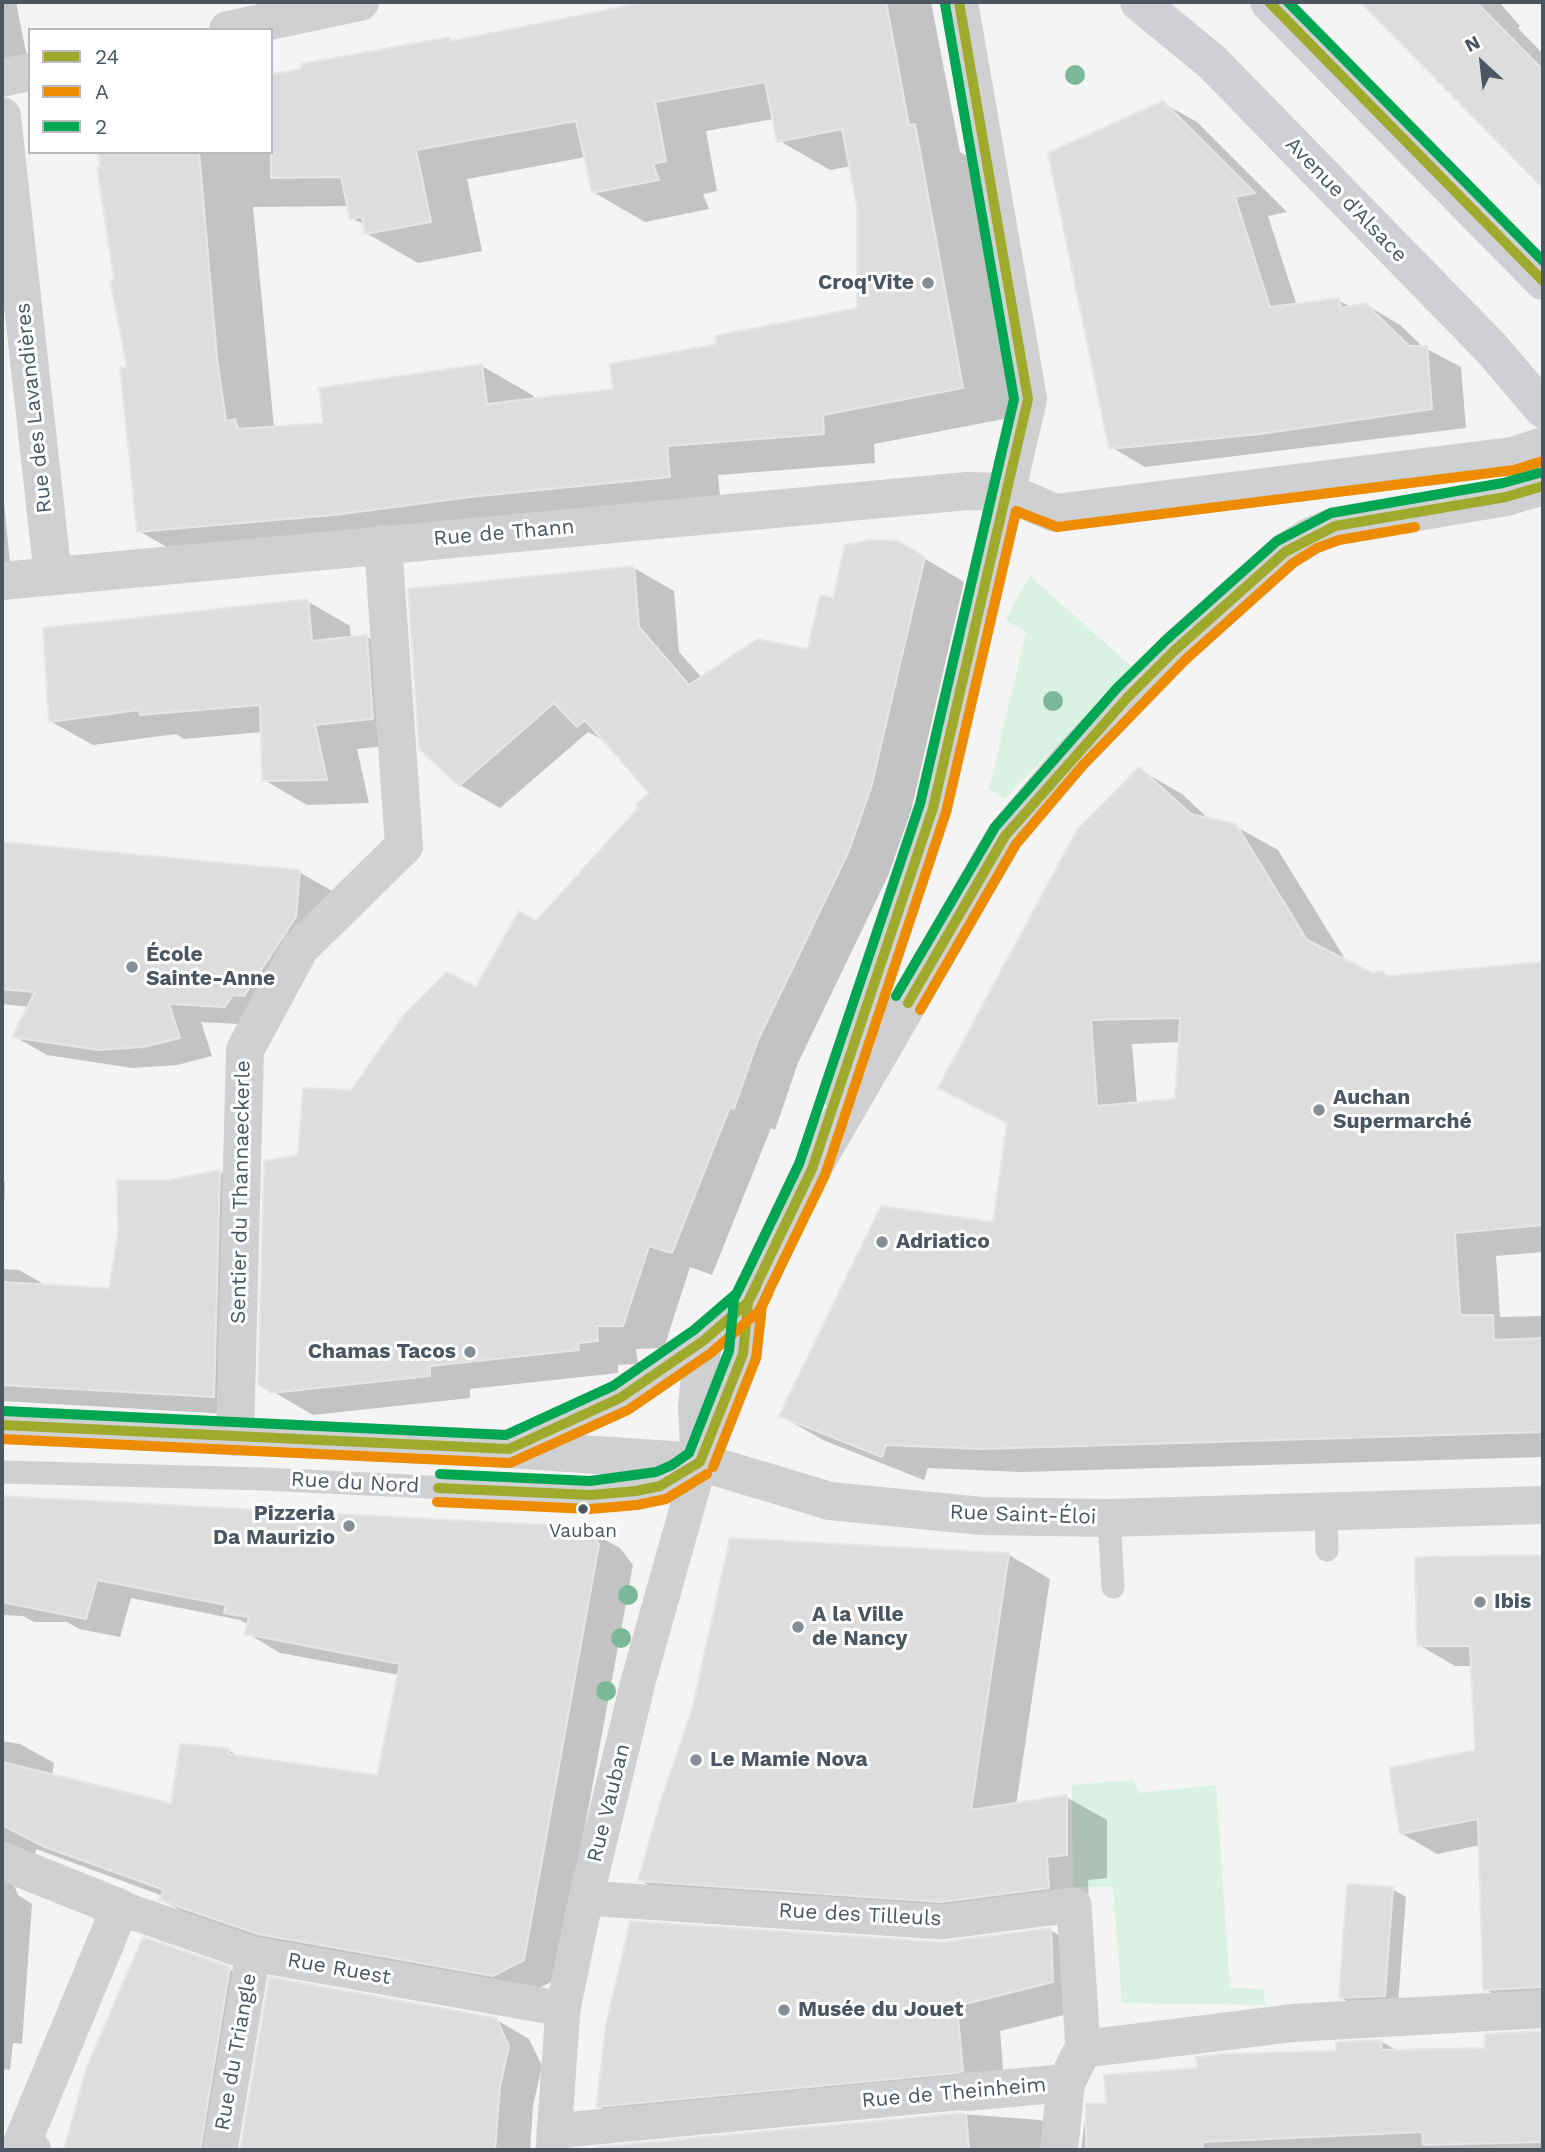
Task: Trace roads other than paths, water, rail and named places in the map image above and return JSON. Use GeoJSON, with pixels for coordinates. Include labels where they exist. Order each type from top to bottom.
{"type":"FeatureCollection","features":[{"type":"Feature","properties":{"kind":"main road","name":"Avenue d'Alsace"},"geometry":{"type":"LineString","coordinates":[[1139,2],[1212,62],[1492,349],[1543,409]]}},
{"type":"Feature","properties":{"kind":"main road"},"geometry":{"type":"LineString","coordinates":[[1269,2],[1543,281]]}},
{"type":"Feature","properties":{"kind":"street"},"geometry":{"type":"LineString","coordinates":[[237,28],[360,2]]}},
{"type":"Feature","properties":{"kind":"street"},"geometry":{"type":"LineString","coordinates":[[812,1169],[933,808],[1028,399],[959,2]]}},
{"type":"Feature","properties":{"kind":"street"},"geometry":{"type":"LineString","coordinates":[[2,78],[28,72]]}},
{"type":"Feature","properties":{"kind":"street","name":"Rue des Lavandières"},"geometry":{"type":"LineString","coordinates":[[2,116],[53,576]]}},
{"type":"Feature","properties":{"kind":"street"},"geometry":{"type":"LineString","coordinates":[[1006,492],[1055,513],[1512,456],[1543,446]]}},
{"type":"Feature","properties":{"kind":"street"},"geometry":{"type":"LineString","coordinates":[[699,1462],[743,1354],[748,1302],[812,1169],[1005,836],[1073,756],[1175,650],[1285,552],[1311,536],[1335,526],[1506,497],[1543,486]]}},
{"type":"Feature","properties":{"kind":"street","name":"Rue de Thann"},"geometry":{"type":"LineString","coordinates":[[2,581],[967,491],[1006,492]]}},
{"type":"Feature","properties":{"kind":"street","name":"Sentier du Thannaeckerle"},"geometry":{"type":"LineString","coordinates":[[235,1437],[245,1050],[300,948],[404,846],[383,544]]}},
{"type":"Feature","properties":{"kind":"street"},"geometry":{"type":"LineString","coordinates":[[509,1449],[620,1398],[703,1340],[748,1302]]}},
{"type":"Feature","properties":{"kind":"street"},"geometry":{"type":"LineString","coordinates":[[699,1462],[697,1408],[703,1340]]}},
{"type":"Feature","properties":{"kind":"street","name":"Rue du Nord"},"geometry":{"type":"LineString","coordinates":[[2,1425],[509,1449]]}},
{"type":"Feature","properties":{"kind":"street","name":"Rue Saint-Éloi"},"geometry":{"type":"LineString","coordinates":[[509,1449],[699,1462],[830,1501],[982,1516],[1109,1518],[1543,1505]]}},
{"type":"Feature","properties":{"kind":"street","name":"Rue Vauban"},"geometry":{"type":"LineString","coordinates":[[554,2140],[563,2009],[586,1898],[638,1682],[699,1462]]}},
{"type":"Feature","properties":{"kind":"street","name":"Rue Ruest"},"geometry":{"type":"LineString","coordinates":[[2,1861],[120,1909],[253,1954],[563,2009]]}},
{"type":"Feature","properties":{"kind":"street","name":"Rue des Tilleuls"},"geometry":{"type":"LineString","coordinates":[[586,1898],[942,1922],[1074,1905],[1083,2049]]}},
{"type":"Feature","properties":{"kind":"street"},"geometry":{"type":"LineString","coordinates":[[18,2147],[120,1909]]}},
{"type":"Feature","properties":{"kind":"street","name":"Rue du Triangle"},"geometry":{"type":"LineString","coordinates":[[220,2150],[253,1954]]}},
{"type":"Feature","properties":{"kind":"street"},"geometry":{"type":"LineString","coordinates":[[1083,2049],[1293,2023],[1543,2009]]}},
{"type":"Feature","properties":{"kind":"street","name":"Rue de Theinheim"},"geometry":{"type":"LineString","coordinates":[[554,2140],[966,2092],[1066,2083],[1083,2049]]}},
{"type":"Feature","properties":{"kind":"street"},"geometry":{"type":"LineString","coordinates":[[1059,2150],[1066,2083]]}},
{"type":"Feature","properties":{"kind":"lane","name":"Rue du Nord"},"geometry":{"type":"LineString","coordinates":[[2,1472],[265,1479],[591,1495],[660,1486],[699,1462]]}},
{"type":"Feature","properties":{"kind":"lane"},"geometry":{"type":"LineString","coordinates":[[1326,1512],[1327,1550]]}},
{"type":"Feature","properties":{"kind":"lane"},"geometry":{"type":"LineString","coordinates":[[1109,1518],[1113,1587]]}},
{"type":"Feature","properties":{"kind":"place","name":"Croq'Vite"},"geometry":{"type":"Point","coordinates":[928,283]}},
{"type":"Feature","properties":{"kind":"place","name":"École Sainte-Anne"},"geometry":{"type":"Point","coordinates":[132,967]}},
{"type":"Feature","properties":{"kind":"place","name":"Auchan Supermarché"},"geometry":{"type":"Point","coordinates":[1319,1110]}},
{"type":"Feature","properties":{"kind":"place","name":"Adriatico"},"geometry":{"type":"Point","coordinates":[882,1242]}},
{"type":"Feature","properties":{"kind":"place","name":"Chamas Tacos"},"geometry":{"type":"Point","coordinates":[470,1352]}},
{"type":"Feature","properties":{"kind":"place","name":"Vauban"},"geometry":{"type":"Point","coordinates":[583,1509]}},
{"type":"Feature","properties":{"kind":"place","name":"Pizzeria Da Maurizio"},"geometry":{"type":"Point","coordinates":[349,1526]}},
{"type":"Feature","properties":{"kind":"place","name":"Ibis"},"geometry":{"type":"Point","coordinates":[1480,1602]}},
{"type":"Feature","properties":{"kind":"place","name":"A la Ville de Nancy"},"geometry":{"type":"Point","coordinates":[798,1627]}},
{"type":"Feature","properties":{"kind":"place","name":"Le Mamie Nova"},"geometry":{"type":"Point","coordinates":[696,1760]}},
{"type":"Feature","properties":{"kind":"place","name":"Musée du Jouet"},"geometry":{"type":"Point","coordinates":[784,2010]}}]}
